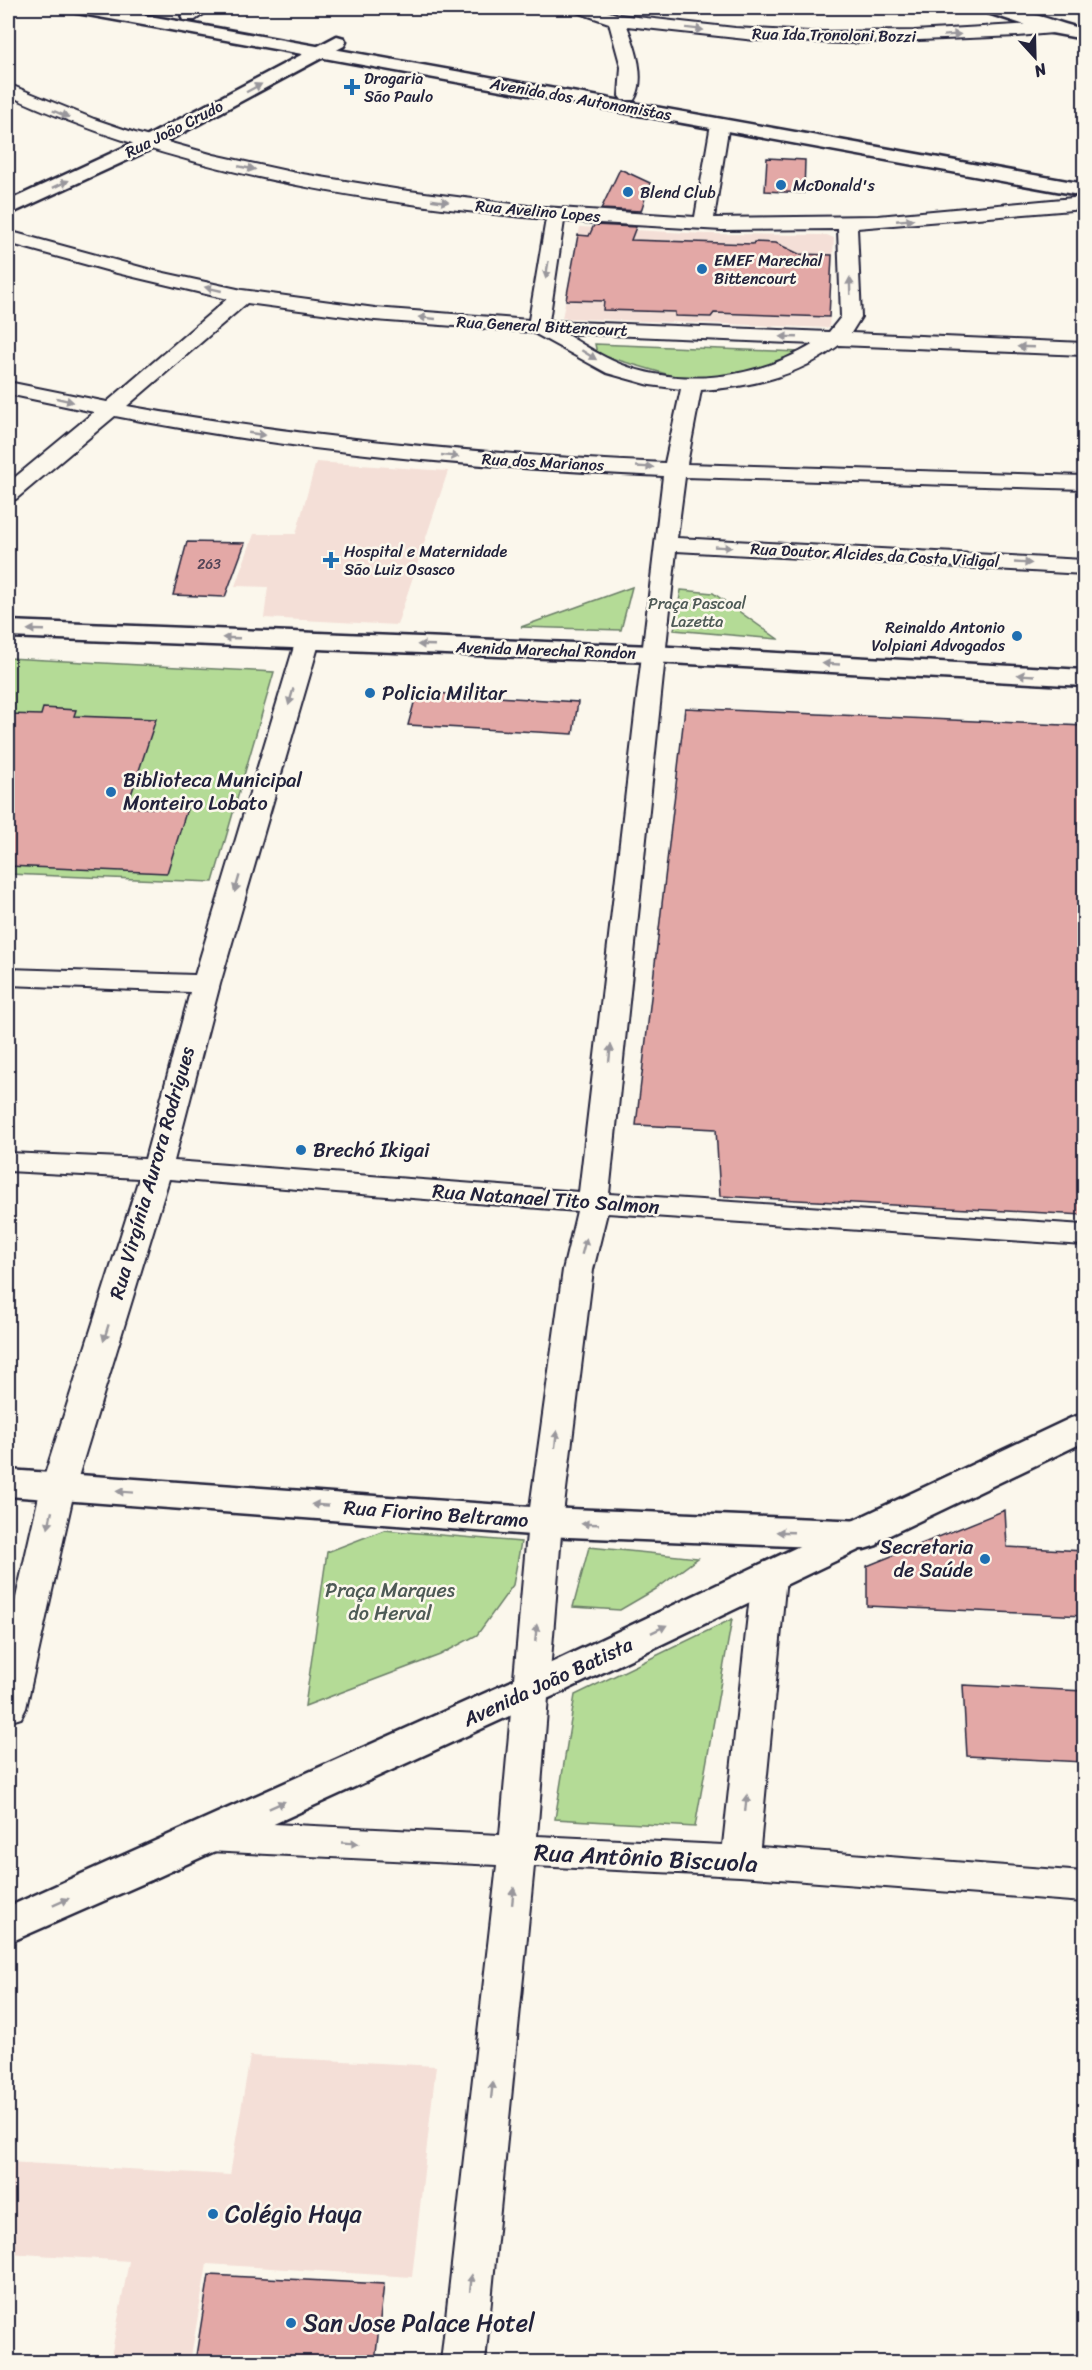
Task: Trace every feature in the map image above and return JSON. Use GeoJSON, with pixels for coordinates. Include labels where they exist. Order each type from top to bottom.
{"type":"FeatureCollection","features":[{"type":"Feature","properties":{"kind":"main road","name":"Avenida dos Autonomistas"},"geometry":{"type":"LineString","coordinates":[[77,8],[628,96],[1084,176]]}},
{"type":"Feature","properties":{"kind":"main road","name":"Avenida dos Autonomistas"},"geometry":{"type":"LineString","coordinates":[[136,8],[220,15],[329,48],[720,124],[1084,190]]}},
{"type":"Feature","properties":{"kind":"main road"},"geometry":{"type":"LineString","coordinates":[[1004,9],[1053,28],[1084,34]]}},
{"type":"Feature","properties":{"kind":"main road","name":"Rua João Crudo"},"geometry":{"type":"LineString","coordinates":[[8,209],[149,143],[329,48]]}},
{"type":"Feature","properties":{"kind":"main road","name":"Avenida Marechal Rondon"},"geometry":{"type":"LineString","coordinates":[[8,629],[652,654],[1084,678]]}},
{"type":"Feature","properties":{"kind":"main road","name":"Avenida João Batista"},"geometry":{"type":"LineString","coordinates":[[8,1926],[531,1691],[864,1535],[1084,1427]]}},
{"type":"Feature","properties":{"kind":"main road","name":"Rua Fiorino Beltramo"},"geometry":{"type":"LineString","coordinates":[[8,1484],[545,1522],[864,1535]]}},
{"type":"Feature","properties":{"kind":"street","name":"Rua Ida Tronoloni Bozzi"},"geometry":{"type":"LineString","coordinates":[[583,8],[616,20],[773,36],[837,39],[896,38],[1053,28]]}},
{"type":"Feature","properties":{"kind":"street"},"geometry":{"type":"LineString","coordinates":[[616,20],[624,39],[632,70],[628,96]]}},
{"type":"Feature","properties":{"kind":"street","name":"Rua Avelino Lopes"},"geometry":{"type":"LineString","coordinates":[[8,89],[90,126],[232,165],[364,190],[458,203],[556,213],[704,223],[847,224],[1084,203]]}},
{"type":"Feature","properties":{"kind":"street"},"geometry":{"type":"LineString","coordinates":[[704,223],[720,124]]}},
{"type":"Feature","properties":{"kind":"street"},"geometry":{"type":"LineString","coordinates":[[556,213],[538,327],[608,367],[657,380],[692,384],[726,382],[780,370],[804,360],[845,330],[851,317],[847,224]]}},
{"type":"Feature","properties":{"kind":"street","name":"Rua General Bittencourt"},"geometry":{"type":"LineString","coordinates":[[8,237],[159,277],[243,296],[437,320],[538,327],[1084,349]]}},
{"type":"Feature","properties":{"kind":"street"},"geometry":{"type":"LineString","coordinates":[[8,494],[243,296]]}},
{"type":"Feature","properties":{"kind":"street"},"geometry":{"type":"LineString","coordinates":[[463,2362],[517,1851],[545,1522],[578,1270],[590,1226],[665,544],[675,469],[692,384]]}},
{"type":"Feature","properties":{"kind":"street","name":"Rua dos Marianos"},"geometry":{"type":"LineString","coordinates":[[8,388],[214,429],[327,444],[475,458],[675,469],[1084,483]]}},
{"type":"Feature","properties":{"kind":"street","name":"Rua Doutor Alcides da Costa Vidigal"},"geometry":{"type":"LineString","coordinates":[[665,544],[1084,567]]}},
{"type":"Feature","properties":{"kind":"street","name":"Rua Virgínia Aurora Rodrigues"},"geometry":{"type":"LineString","coordinates":[[8,1708],[58,1487],[157,1170],[206,984],[308,640]]}},
{"type":"Feature","properties":{"kind":"street"},"geometry":{"type":"LineString","coordinates":[[8,977],[206,984]]}},
{"type":"Feature","properties":{"kind":"street","name":"Rua Natanael Tito Salmon"},"geometry":{"type":"LineString","coordinates":[[8,1162],[157,1170],[592,1203],[1084,1235]]}},
{"type":"Feature","properties":{"kind":"street"},"geometry":{"type":"LineString","coordinates":[[740,1861],[769,1578]]}},
{"type":"Feature","properties":{"kind":"street","name":"Rua Antônio Biscuola"},"geometry":{"type":"LineString","coordinates":[[208,1836],[740,1861],[1084,1887]]}},
{"type":"Feature","properties":{"kind":"shaded area","name":"EMEF Marechal Bittencourt"},"geometry":{"type":"Polygon","coordinates":[[[580,227],[706,234],[827,235],[834,238],[829,328],[562,318],[580,227]]]}},
{"type":"Feature","properties":{"kind":"shaded area","name":"Hospital e Maternidade São Luiz Osasco"},"geometry":{"type":"Polygon","coordinates":[[[316,462],[448,471],[397,625],[264,618],[268,587],[235,586],[254,534],[296,534],[316,462]]]}},
{"type":"Feature","properties":{"kind":"shaded area","name":"Colégio Haya"},"geometry":{"type":"Polygon","coordinates":[[[250,2056],[436,2066],[412,2277],[207,2264],[190,2362],[110,2362],[129,2261],[8,2253],[8,2162],[230,2175],[250,2056]]]}},
{"type":"Feature","properties":{"kind":"green space"},"geometry":{"type":"Polygon","coordinates":[[[595,344],[799,352],[772,369],[746,376],[689,378],[673,376],[597,354],[595,344]]]}},
{"type":"Feature","properties":{"kind":"green space","name":"Praça Pascoal Lazetta"},"geometry":{"type":"Polygon","coordinates":[[[632,587],[621,630],[521,627],[632,587]]]}},
{"type":"Feature","properties":{"kind":"green space","name":"Praça Pascoal Lazetta"},"geometry":{"type":"Polygon","coordinates":[[[681,590],[713,593],[778,639],[674,630],[681,590]]]}},
{"type":"Feature","properties":{"kind":"green space"},"geometry":{"type":"Polygon","coordinates":[[[8,658],[274,672],[213,882],[8,874],[8,658]]]}},
{"type":"Feature","properties":{"kind":"green space","name":"Praça Marques do Herval"},"geometry":{"type":"Polygon","coordinates":[[[384,1530],[521,1542],[513,1585],[477,1635],[440,1655],[305,1706],[327,1552],[384,1530]]]}},
{"type":"Feature","properties":{"kind":"green space"},"geometry":{"type":"Polygon","coordinates":[[[589,1547],[698,1558],[656,1589],[620,1610],[573,1607],[589,1547]]]}},
{"type":"Feature","properties":{"kind":"green space"},"geometry":{"type":"Polygon","coordinates":[[[732,1619],[695,1827],[555,1819],[575,1695],[732,1619]]]}},
{"type":"Feature","properties":{"kind":"building"},"geometry":{"type":"Polygon","coordinates":[[[767,158],[805,160],[804,193],[765,191],[767,158]]]}},
{"type":"Feature","properties":{"kind":"building","name":"Blend Club"},"geometry":{"type":"Polygon","coordinates":[[[620,169],[650,183],[641,211],[601,209],[620,169]]]}},
{"type":"Feature","properties":{"kind":"building","name":"EMEF Marechal Bittencourt"},"geometry":{"type":"Polygon","coordinates":[[[594,225],[636,227],[631,240],[776,243],[799,254],[832,255],[829,317],[714,313],[711,317],[675,316],[675,312],[603,310],[604,301],[566,300],[578,235],[589,236],[594,225]]]}},
{"type":"Feature","properties":{"kind":"building"},"geometry":{"type":"Polygon","coordinates":[[[187,542],[245,543],[225,597],[173,595],[187,542]]]}},
{"type":"Feature","properties":{"kind":"building"},"geometry":{"type":"Polygon","coordinates":[[[417,692],[578,702],[573,734],[408,725],[417,692]]]}},
{"type":"Feature","properties":{"kind":"building","name":"Biblioteca Municipal Monteiro Lobato"},"geometry":{"type":"Polygon","coordinates":[[[43,708],[76,710],[74,716],[156,719],[127,807],[187,809],[167,873],[8,866],[8,714],[41,715],[43,708]]]}},
{"type":"Feature","properties":{"kind":"building"},"geometry":{"type":"Polygon","coordinates":[[[685,708],[1084,726],[1084,1215],[720,1196],[716,1129],[636,1125],[685,708]]]}},
{"type":"Feature","properties":{"kind":"building","name":"Secretaria de Saúde"},"geometry":{"type":"Polygon","coordinates":[[[1005,1510],[1007,1547],[1084,1551],[1084,1616],[867,1606],[867,1566],[1005,1510]]]}},
{"type":"Feature","properties":{"kind":"building"},"geometry":{"type":"Polygon","coordinates":[[[963,1685],[1084,1691],[1084,1762],[967,1756],[963,1685]]]}},
{"type":"Feature","properties":{"kind":"building","name":"San Jose Palace Hotel"},"geometry":{"type":"Polygon","coordinates":[[[209,2275],[384,2284],[375,2362],[195,2362],[209,2275]]]}},
{"type":"Feature","properties":{"kind":"place","name":"Drogaria São Paulo"},"geometry":{"type":"Point","coordinates":[352,87]}},
{"type":"Feature","properties":{"kind":"place","name":"McDonald's"},"geometry":{"type":"Point","coordinates":[781,185]}},
{"type":"Feature","properties":{"kind":"place","name":"Blend Club"},"geometry":{"type":"Point","coordinates":[628,192]}},
{"type":"Feature","properties":{"kind":"place","name":"EMEF Marechal Bittencourt"},"geometry":{"type":"Point","coordinates":[702,269]}},
{"type":"Feature","properties":{"kind":"place","name":"Hospital e Maternidade São Luiz Osasco"},"geometry":{"type":"Point","coordinates":[331,560]}},
{"type":"Feature","properties":{"kind":"place","name":"Reinaldo Antonio Volpiani Advogados"},"geometry":{"type":"Point","coordinates":[1017,636]}},
{"type":"Feature","properties":{"kind":"place","name":"Policia Militar"},"geometry":{"type":"Point","coordinates":[370,693]}},
{"type":"Feature","properties":{"kind":"place","name":"Biblioteca Municipal Monteiro Lobato"},"geometry":{"type":"Point","coordinates":[111,792]}},
{"type":"Feature","properties":{"kind":"place","name":"Brechó Ikigai"},"geometry":{"type":"Point","coordinates":[301,1150]}},
{"type":"Feature","properties":{"kind":"place","name":"Secretaria de Saúde"},"geometry":{"type":"Point","coordinates":[985,1559]}},
{"type":"Feature","properties":{"kind":"place","name":"Colégio Haya"},"geometry":{"type":"Point","coordinates":[213,2214]}},
{"type":"Feature","properties":{"kind":"place","name":"San Jose Palace Hotel"},"geometry":{"type":"Point","coordinates":[291,2323]}}]}
